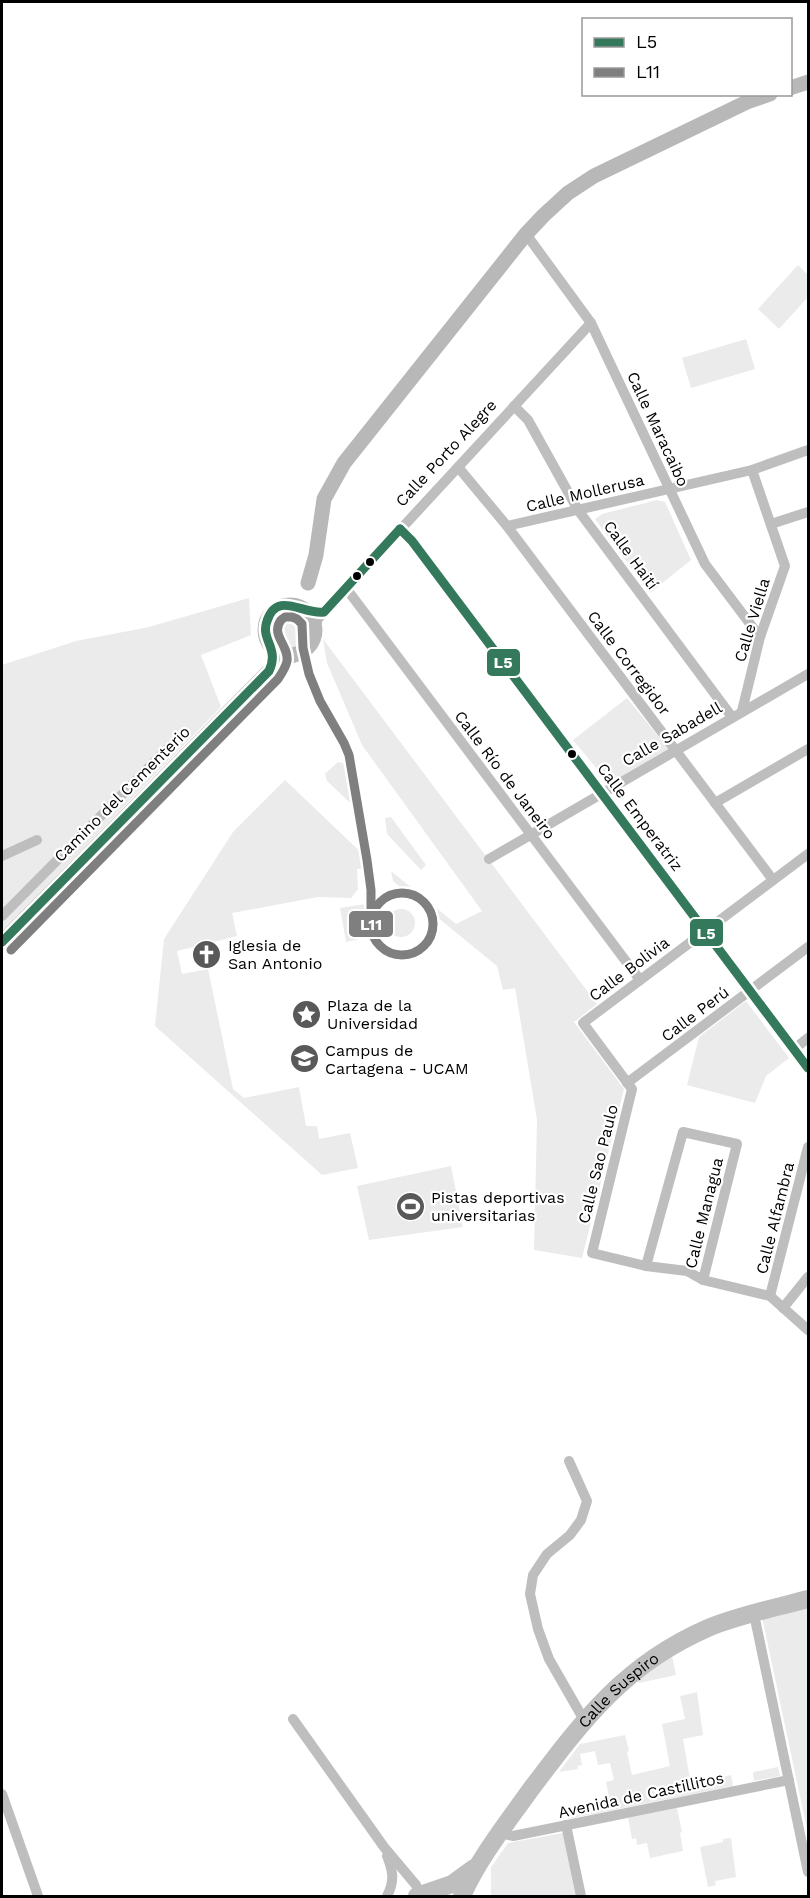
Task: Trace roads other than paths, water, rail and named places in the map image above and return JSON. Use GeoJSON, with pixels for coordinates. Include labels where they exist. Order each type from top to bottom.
{"type":"FeatureCollection","features":[{"type":"Feature","properties":{"kind":"main road","name":"Calle Suspiro"},"geometry":{"type":"LineString","coordinates":[[483,1857],[584,1720],[612,1690],[655,1658],[709,1628],[808,1599]]}},
{"type":"Feature","properties":{"kind":"main road"},"geometry":{"type":"LineString","coordinates":[[428,1895],[459,1879],[483,1857]]}},
{"type":"Feature","properties":{"kind":"main road"},"geometry":{"type":"LineString","coordinates":[[462,1896],[483,1857]]}},
{"type":"Feature","properties":{"kind":"street"},"geometry":{"type":"LineString","coordinates":[[792,87],[808,82]]}},
{"type":"Feature","properties":{"kind":"street"},"geometry":{"type":"LineString","coordinates":[[270,646],[282,654],[294,655],[301,653],[310,645],[315,634],[315,627],[302,609],[316,555],[322,506],[333,480],[344,463],[526,234],[568,194],[594,176],[747,102],[764,96]]}},
{"type":"Feature","properties":{"kind":"street","name":"Calle Maracaibo"},"geometry":{"type":"LineString","coordinates":[[526,234],[591,323],[705,564],[760,637]]}},
{"type":"Feature","properties":{"kind":"street","name":"Calle Porto Alegre"},"geometry":{"type":"LineString","coordinates":[[315,627],[318,619],[346,588],[591,323]]}},
{"type":"Feature","properties":{"kind":"street","name":"Calle Haití"},"geometry":{"type":"LineString","coordinates":[[514,406],[528,420],[578,510],[732,717]]}},
{"type":"Feature","properties":{"kind":"street","name":"Calle Mollerusa"},"geometry":{"type":"LineString","coordinates":[[507,526],[752,470],[808,450]]}},
{"type":"Feature","properties":{"kind":"street","name":"Calle Corregidor"},"geometry":{"type":"LineString","coordinates":[[458,467],[507,526],[773,880]]}},
{"type":"Feature","properties":{"kind":"street","name":"Calle Viella"},"geometry":{"type":"LineString","coordinates":[[742,711],[760,637],[785,566],[752,470]]}},
{"type":"Feature","properties":{"kind":"street"},"geometry":{"type":"LineString","coordinates":[[771,524],[808,512]]}},
{"type":"Feature","properties":{"kind":"street"},"geometry":{"type":"LineString","coordinates":[[796,516],[808,519]]}},
{"type":"Feature","properties":{"kind":"street","name":"Calle Emperatriz"},"geometry":{"type":"LineString","coordinates":[[400,529],[412,541],[602,792],[808,1068]]}},
{"type":"Feature","properties":{"kind":"street","name":"Calle Río de Janeiro"},"geometry":{"type":"LineString","coordinates":[[346,588],[640,980]]}},
{"type":"Feature","properties":{"kind":"street"},"geometry":{"type":"LineString","coordinates":[[269,671],[275,658],[265,631],[267,619],[277,608],[302,609],[319,613],[328,608]]}},
{"type":"Feature","properties":{"kind":"street","name":"Camino del Cementerio"},"geometry":{"type":"LineString","coordinates":[[2,942],[279,661],[294,655]]}},
{"type":"Feature","properties":{"kind":"street","name":"Calle Sabadell"},"geometry":{"type":"LineString","coordinates":[[489,859],[808,674]]}},
{"type":"Feature","properties":{"kind":"street"},"geometry":{"type":"LineString","coordinates":[[2,916],[168,749]]}},
{"type":"Feature","properties":{"kind":"street"},"geometry":{"type":"LineString","coordinates":[[715,803],[808,749]]}},
{"type":"Feature","properties":{"kind":"street"},"geometry":{"type":"LineString","coordinates":[[2,856],[37,840]]}},
{"type":"Feature","properties":{"kind":"street","name":"Calle Bolivia"},"geometry":{"type":"LineString","coordinates":[[627,1083],[583,1023],[808,854]]}},
{"type":"Feature","properties":{"kind":"street","name":"Calle Perú"},"geometry":{"type":"LineString","coordinates":[[627,1083],[808,947]]}},
{"type":"Feature","properties":{"kind":"street"},"geometry":{"type":"LineString","coordinates":[[794,1049],[808,1038]]}},
{"type":"Feature","properties":{"kind":"street","name":"Calle Sao Paulo"},"geometry":{"type":"LineString","coordinates":[[627,1083],[632,1089],[592,1253],[646,1266]]}},
{"type":"Feature","properties":{"kind":"street","name":"Calle Managua"},"geometry":{"type":"LineString","coordinates":[[646,1266],[683,1132],[737,1144],[703,1280]]}},
{"type":"Feature","properties":{"kind":"street","name":"Calle Alfambra"},"geometry":{"type":"LineString","coordinates":[[770,1296],[808,1147]]}},
{"type":"Feature","properties":{"kind":"street"},"geometry":{"type":"LineString","coordinates":[[646,1266],[687,1271],[703,1280],[770,1296],[808,1330]]}},
{"type":"Feature","properties":{"kind":"street"},"geometry":{"type":"LineString","coordinates":[[783,1308],[808,1276]]}},
{"type":"Feature","properties":{"kind":"street"},"geometry":{"type":"LineString","coordinates":[[569,1461],[587,1501],[581,1520],[570,1535],[548,1554],[533,1575],[530,1594],[538,1629],[549,1659],[584,1720]]}},
{"type":"Feature","properties":{"kind":"street"},"geometry":{"type":"LineString","coordinates":[[750,1615],[755,1619],[808,1872]]}},
{"type":"Feature","properties":{"kind":"street"},"geometry":{"type":"LineString","coordinates":[[293,1719],[384,1847],[416,1885],[428,1895]]}},
{"type":"Feature","properties":{"kind":"street","name":"Avenida de Castillitos"},"geometry":{"type":"LineString","coordinates":[[500,1833],[513,1836],[789,1780]]}},
{"type":"Feature","properties":{"kind":"street"},"geometry":{"type":"LineString","coordinates":[[2,1794],[38,1896]]}},
{"type":"Feature","properties":{"kind":"street"},"geometry":{"type":"LineString","coordinates":[[566,1825],[581,1896]]}},
{"type":"Feature","properties":{"kind":"street"},"geometry":{"type":"LineString","coordinates":[[384,1847],[393,1873],[387,1896]]}},
{"type":"Feature","properties":{"kind":"place","name":"Iglesia de San Antonio"},"geometry":{"type":"Point","coordinates":[207,954]}},
{"type":"Feature","properties":{"kind":"place","name":"Plaza de la Universidad"},"geometry":{"type":"Point","coordinates":[306,1014]}},
{"type":"Feature","properties":{"kind":"place","name":"Campus de Cartagena - UCAM"},"geometry":{"type":"Point","coordinates":[304,1059]}},
{"type":"Feature","properties":{"kind":"place","name":"Pistas deportivas universitarias"},"geometry":{"type":"Point","coordinates":[410,1206]}}]}
